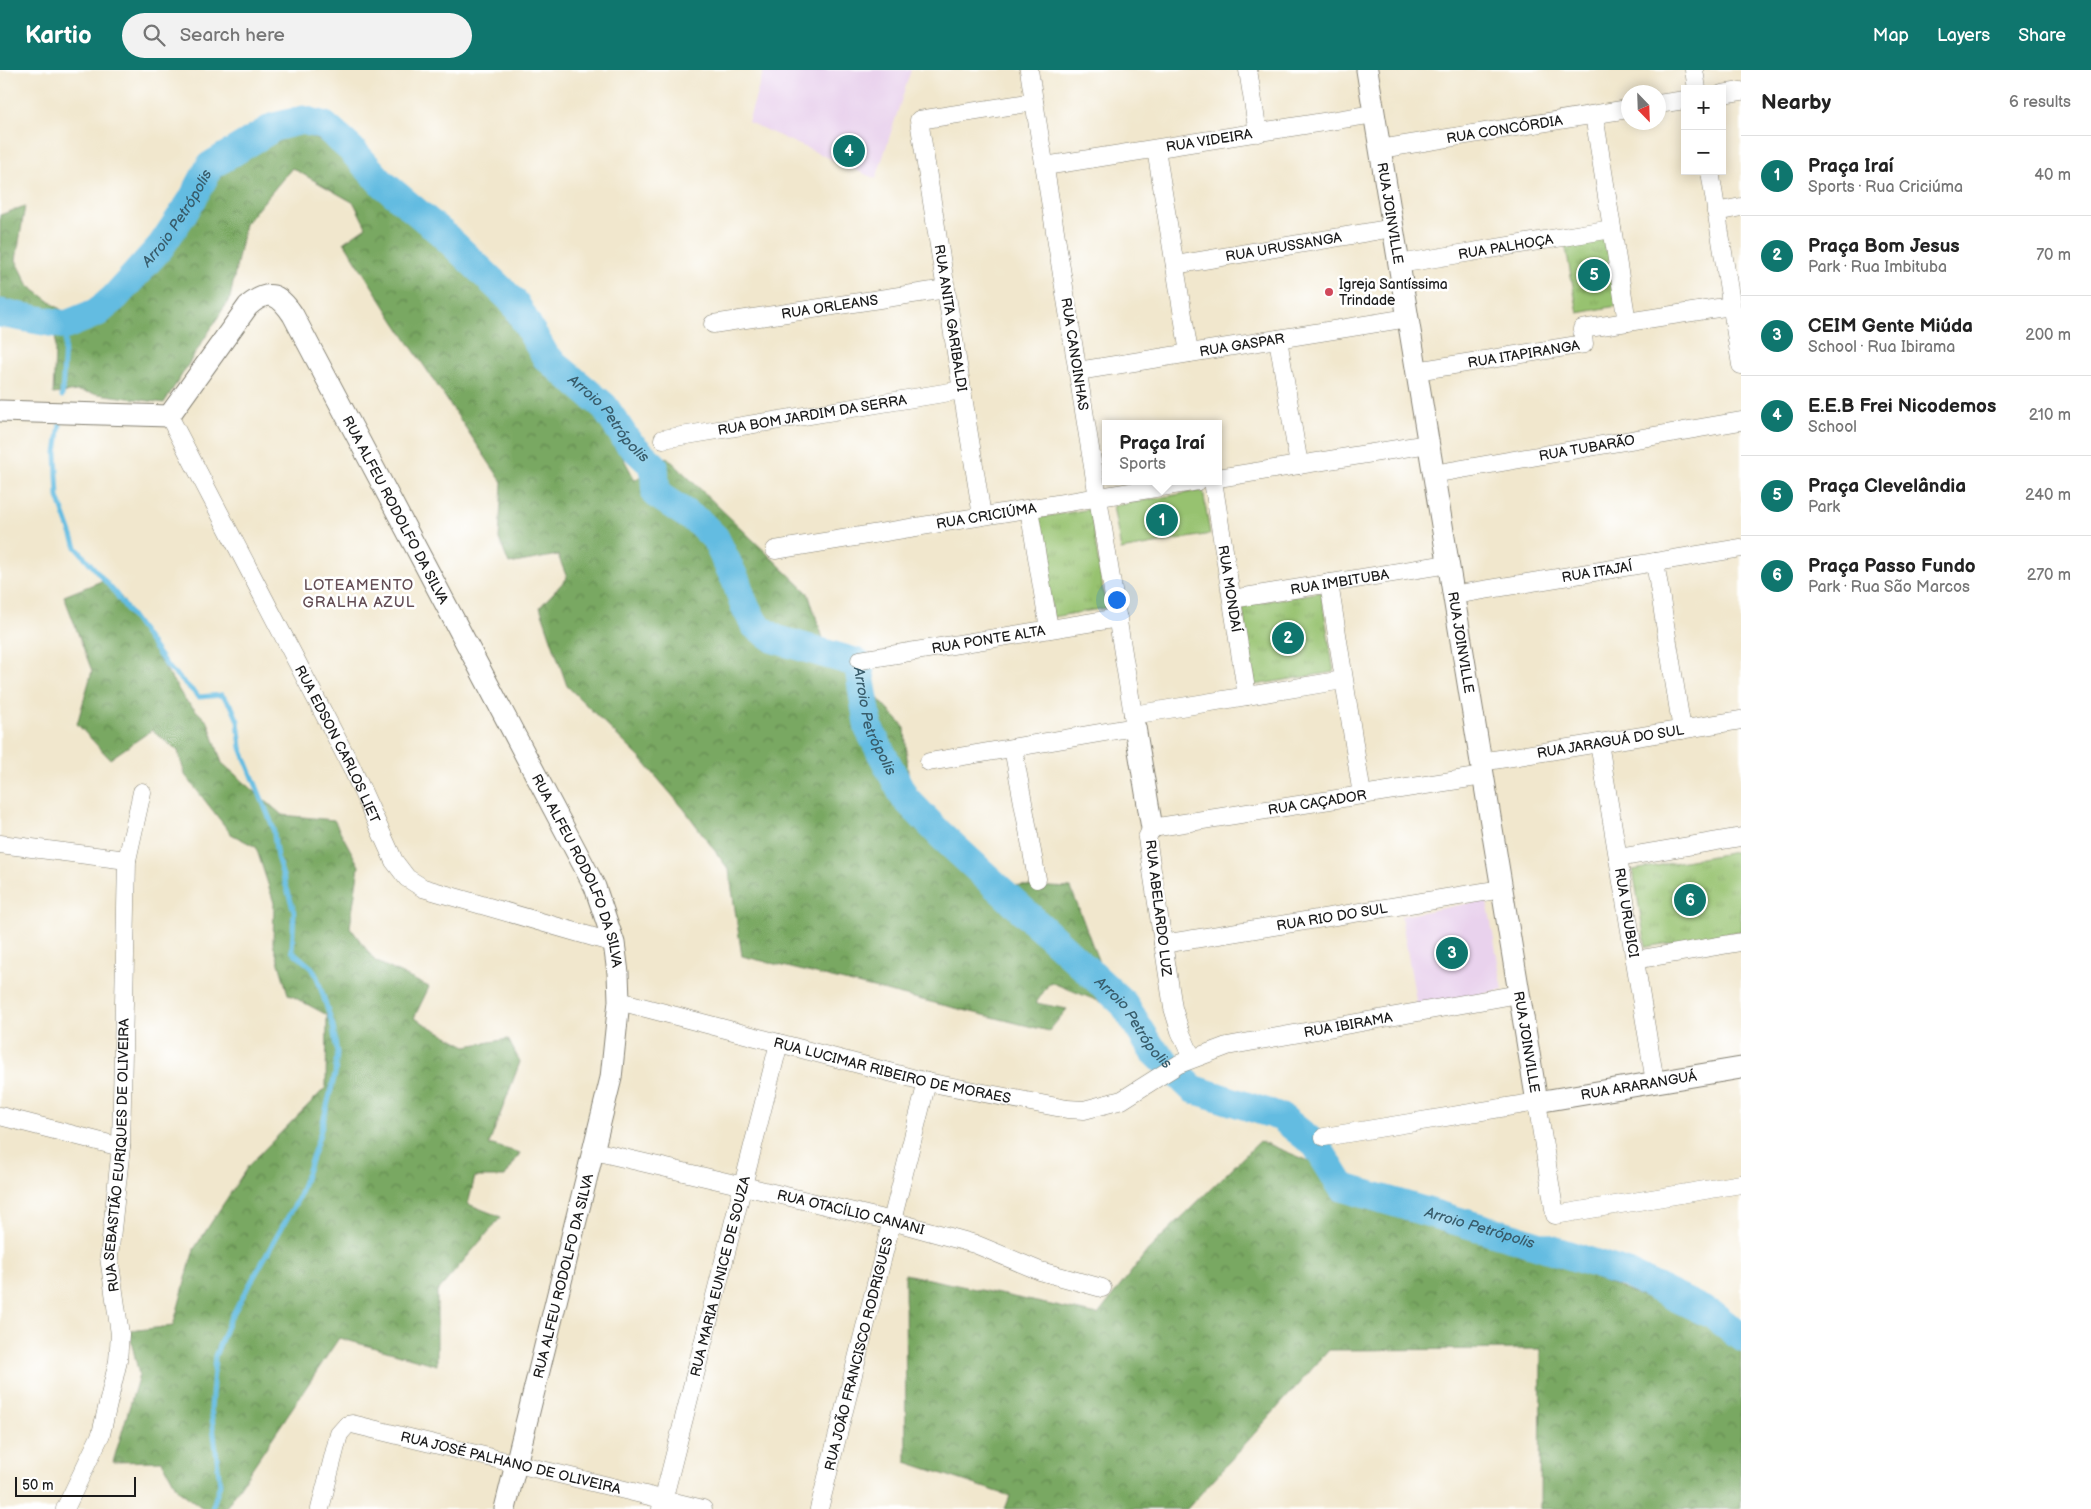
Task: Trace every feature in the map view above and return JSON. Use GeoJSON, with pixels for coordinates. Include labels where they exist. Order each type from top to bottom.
{"type":"FeatureCollection","features":[{"type":"Feature","properties":{"kind":"street","name":"RUA CANOINHAS"},"geometry":{"type":"LineString","coordinates":[[1029,70],[1134,721]]}},
{"type":"Feature","properties":{"kind":"street"},"geometry":{"type":"LineString","coordinates":[[1248,70],[1258,132]]}},
{"type":"Feature","properties":{"kind":"street","name":"RUA JOINVILLE"},"geometry":{"type":"LineString","coordinates":[[1367,70],[1555,1215],[1741,1184]]}},
{"type":"Feature","properties":{"kind":"street"},"geometry":{"type":"LineString","coordinates":[[1694,70],[1696,85]]}},
{"type":"Feature","properties":{"kind":"street"},"geometry":{"type":"LineString","coordinates":[[1726,93],[1741,90]]}},
{"type":"Feature","properties":{"kind":"street"},"geometry":{"type":"LineString","coordinates":[[1666,103],[1681,101]]}},
{"type":"Feature","properties":{"kind":"street","name":"RUA ANITA GARIBALDI"},"geometry":{"type":"LineString","coordinates":[[982,516],[919,120],[1034,102]]}},
{"type":"Feature","properties":{"kind":"street","name":"RUA CONCÓRDIA"},"geometry":{"type":"LineString","coordinates":[[1380,150],[1621,110]]}},
{"type":"Feature","properties":{"kind":"street","name":"RUA VIDEIRA"},"geometry":{"type":"LineString","coordinates":[[1045,166],[1374,114]]}},
{"type":"Feature","properties":{"kind":"street"},"geometry":{"type":"LineString","coordinates":[[1594,115],[1627,322]]}},
{"type":"Feature","properties":{"kind":"street"},"geometry":{"type":"LineString","coordinates":[[1156,149],[1189,353]]}},
{"type":"Feature","properties":{"kind":"street"},"geometry":{"type":"LineString","coordinates":[[1711,175],[1741,365]]}},
{"type":"Feature","properties":{"kind":"street"},"geometry":{"type":"LineString","coordinates":[[1716,212],[1741,208]]}},
{"type":"Feature","properties":{"kind":"street","name":"RUA URUSSANGA"},"geometry":{"type":"LineString","coordinates":[[1175,265],[1393,228]]}},
{"type":"Feature","properties":{"kind":"street","name":"RUA PALHOÇA"},"geometry":{"type":"LineString","coordinates":[[1399,264],[1612,229]]}},
{"type":"Feature","properties":{"kind":"street","name":"RUA ORLEANS"},"geometry":{"type":"LineString","coordinates":[[713,324],[946,289]]}},
{"type":"Feature","properties":{"kind":"street","name":"RUA ALFEU RODOLFO DA SILVA"},"geometry":{"type":"LineString","coordinates":[[169,416],[248,306],[257,298],[267,294],[278,297],[293,315],[595,887],[614,943],[619,1000],[611,1078],[505,1509]]}},
{"type":"Feature","properties":{"kind":"street","name":"RUA ITAPIRANGA"},"geometry":{"type":"LineString","coordinates":[[1416,371],[1584,344],[1582,330],[1732,306]]}},
{"type":"Feature","properties":{"kind":"street","name":"RUA GASPAR"},"geometry":{"type":"LineString","coordinates":[[1078,371],[1408,318]]}},
{"type":"Feature","properties":{"kind":"street"},"geometry":{"type":"LineString","coordinates":[[1278,339],[1299,465]]}},
{"type":"Feature","properties":{"kind":"street","name":"RUA BOM JARDIM DA SERRA"},"geometry":{"type":"LineString","coordinates":[[663,439],[962,390]]}},
{"type":"Feature","properties":{"kind":"street"},"geometry":{"type":"LineString","coordinates":[[0,411],[169,416]]}},
{"type":"Feature","properties":{"kind":"street","name":"RUA EDSON CARLOS LIET"},"geometry":{"type":"LineString","coordinates":[[169,416],[351,766],[394,861],[407,878],[423,888],[614,943]]}},
{"type":"Feature","properties":{"kind":"street","name":"RUA TUBARÃO"},"geometry":{"type":"LineString","coordinates":[[1433,474],[1741,421]]}},
{"type":"Feature","properties":{"kind":"street"},"geometry":{"type":"LineString","coordinates":[[1222,477],[1428,444]]}},
{"type":"Feature","properties":{"kind":"street","name":"RUA CRICIÚMA"},"geometry":{"type":"LineString","coordinates":[[775,550],[1173,485]]}},
{"type":"Feature","properties":{"kind":"street","name":"RUA MONDAÍ"},"geometry":{"type":"LineString","coordinates":[[1214,485],[1247,696]]}},
{"type":"Feature","properties":{"kind":"street"},"geometry":{"type":"LineString","coordinates":[[1030,509],[1050,629]]}},
{"type":"Feature","properties":{"kind":"street","name":"RUA ITAJAÍ"},"geometry":{"type":"LineString","coordinates":[[1453,595],[1741,548]]}},
{"type":"Feature","properties":{"kind":"street"},"geometry":{"type":"LineString","coordinates":[[1655,562],[1682,730]]}},
{"type":"Feature","properties":{"kind":"street","name":"RUA IMBITUBA"},"geometry":{"type":"LineString","coordinates":[[1232,599],[1448,564]]}},
{"type":"Feature","properties":{"kind":"street"},"geometry":{"type":"LineString","coordinates":[[1329,583],[1362,795]]}},
{"type":"Feature","properties":{"kind":"street","name":"RUA PONTE ALTA"},"geometry":{"type":"LineString","coordinates":[[860,660],[1118,618]]}},
{"type":"Feature","properties":{"kind":"street"},"geometry":{"type":"LineString","coordinates":[[929,762],[1013,748],[1247,696],[1344,680]]}},
{"type":"Feature","properties":{"kind":"street","name":"RUA JARAGUÁ DO SUL"},"geometry":{"type":"LineString","coordinates":[[1482,769],[1599,743],[1741,720]]}},
{"type":"Feature","properties":{"kind":"street","name":"RUA ABELARDO LUZ"},"geometry":{"type":"LineString","coordinates":[[1134,721],[1152,828],[1147,838],[1173,1008],[1180,1031],[1185,1061]]}},
{"type":"Feature","properties":{"kind":"street","name":"RUA URUBICI"},"geometry":{"type":"LineString","coordinates":[[1599,743],[1655,1082]]}},
{"type":"Feature","properties":{"kind":"street"},"geometry":{"type":"LineString","coordinates":[[1013,748],[1037,879]]}},
{"type":"Feature","properties":{"kind":"street","name":"RUA CAÇADOR"},"geometry":{"type":"LineString","coordinates":[[1152,828],[1362,795],[1482,769]]}},
{"type":"Feature","properties":{"kind":"street","name":"RUA SEBASTIÃO EURIQUES DE OLIVEIRA"},"geometry":{"type":"LineString","coordinates":[[65,1509],[101,1434],[111,1398],[118,1361],[118,1316],[109,1256],[121,1147],[127,860],[142,792]]}},
{"type":"Feature","properties":{"kind":"street"},"geometry":{"type":"LineString","coordinates":[[1618,858],[1741,837]]}},
{"type":"Feature","properties":{"kind":"street"},"geometry":{"type":"LineString","coordinates":[[0,844],[127,860]]}},
{"type":"Feature","properties":{"kind":"street","name":"RUA RIO DO SUL"},"geometry":{"type":"LineString","coordinates":[[1163,944],[1502,889]]}},
{"type":"Feature","properties":{"kind":"street"},"geometry":{"type":"LineString","coordinates":[[1634,960],[1741,942]]}},
{"type":"Feature","properties":{"kind":"street","name":"RUA IBIRAMA"},"geometry":{"type":"LineString","coordinates":[[1161,1075],[1185,1061],[1250,1041],[1519,994]]}},
{"type":"Feature","properties":{"kind":"street","name":"RUA LUCIMAR RIBEIRO DE MORAES"},"geometry":{"type":"LineString","coordinates":[[619,1000],[927,1082],[1066,1109],[1084,1110],[1122,1100],[1161,1075]]}},
{"type":"Feature","properties":{"kind":"street","name":"RUA MARIA EUNICE DE SOUZA"},"geometry":{"type":"LineString","coordinates":[[663,1504],[779,1044]]}},
{"type":"Feature","properties":{"kind":"street","name":"RUA ARARANGUÁ"},"geometry":{"type":"LineString","coordinates":[[1537,1102],[1741,1068]]}},
{"type":"Feature","properties":{"kind":"street","name":"RUA JOÃO FRANCISCO RODRIGUES"},"geometry":{"type":"LineString","coordinates":[[819,1509],[927,1082]]}},
{"type":"Feature","properties":{"kind":"street"},"geometry":{"type":"LineString","coordinates":[[1324,1137],[1537,1102]]}},
{"type":"Feature","properties":{"kind":"street"},"geometry":{"type":"LineString","coordinates":[[0,1116],[121,1147]]}},
{"type":"Feature","properties":{"kind":"street","name":"RUA OTACÍLIO CANANI"},"geometry":{"type":"LineString","coordinates":[[594,1151],[892,1221],[976,1244],[1040,1270],[1102,1288]]}},
{"type":"Feature","properties":{"kind":"street","name":"RUA JOSÉ PALHANO DE OLIVEIRA"},"geometry":{"type":"LineString","coordinates":[[320,1509],[339,1434],[346,1425],[358,1425],[516,1463],[663,1504],[703,1509]]}},
{"type":"Feature","properties":{"kind":"shaded area"},"geometry":{"type":"Polygon","coordinates":[[[764,70],[911,70],[876,179],[748,122],[764,70]]]}},
{"type":"Feature","properties":{"kind":"shaded area"},"geometry":{"type":"Polygon","coordinates":[[[1487,900],[1503,990],[1417,1006],[1401,916],[1487,900]]]}},
{"type":"Feature","properties":{"kind":"green space"},"geometry":{"type":"Polygon","coordinates":[[[286,127],[339,148],[413,221],[463,262],[528,333],[542,363],[599,412],[635,480],[667,457],[808,593],[823,638],[905,728],[909,789],[1009,885],[1071,888],[1116,1008],[1050,982],[1036,1003],[1067,1009],[1049,1031],[742,956],[729,870],[684,809],[640,758],[567,686],[540,607],[567,578],[558,555],[509,564],[499,539],[502,482],[394,321],[344,242],[366,227],[354,203],[292,168],[245,224],[230,298],[164,403],[77,391],[53,394],[56,329],[31,324],[0,322],[0,215],[25,206],[16,260],[29,286],[83,326],[108,314],[174,222],[194,184],[286,127]]]}},
{"type":"Feature","properties":{"kind":"green space"},"geometry":{"type":"Polygon","coordinates":[[[1610,236],[1622,305],[1578,313],[1565,244],[1610,236]]]}},
{"type":"Feature","properties":{"kind":"green space"},"geometry":{"type":"Polygon","coordinates":[[[1203,490],[1210,534],[1121,550],[1113,506],[1203,490]]]}},
{"type":"Feature","properties":{"kind":"green space"},"geometry":{"type":"Polygon","coordinates":[[[1090,509],[1106,608],[1053,617],[1037,518],[1090,509]]]}},
{"type":"Feature","properties":{"kind":"green space"},"geometry":{"type":"Polygon","coordinates":[[[104,580],[121,597],[185,700],[208,722],[222,763],[282,815],[334,820],[359,866],[350,927],[375,961],[429,987],[414,1018],[466,1046],[508,1039],[520,1062],[489,1144],[520,1153],[505,1177],[475,1177],[468,1204],[501,1217],[437,1292],[437,1365],[339,1338],[225,1509],[204,1509],[178,1490],[162,1461],[113,1462],[139,1375],[129,1331],[173,1326],[194,1249],[248,1166],[326,1087],[327,1015],[288,994],[273,943],[274,903],[256,847],[231,834],[185,775],[178,751],[152,730],[110,759],[77,724],[92,671],[64,596],[104,580]]]}},
{"type":"Feature","properties":{"kind":"green space"},"geometry":{"type":"Polygon","coordinates":[[[1321,592],[1334,672],[1255,685],[1242,605],[1321,592]]]}},
{"type":"Feature","properties":{"kind":"green space"},"geometry":{"type":"Polygon","coordinates":[[[1741,851],[1741,931],[1646,947],[1633,870],[1741,851]]]}},
{"type":"Feature","properties":{"kind":"green space"},"geometry":{"type":"Polygon","coordinates":[[[1260,1141],[1741,1337],[1741,1509],[1540,1509],[1541,1349],[1329,1350],[1187,1509],[1005,1509],[1010,1496],[906,1462],[905,1274],[1098,1315],[1148,1250],[1260,1141]]]}},
{"type":"Feature","properties":{"kind":"waterway","name":"Arroio Petrópolis"},"geometry":{"type":"LineString","coordinates":[[0,313],[66,325],[98,312],[115,297],[161,246],[192,200],[210,166],[274,127],[303,120],[325,126],[351,149],[381,182],[443,234],[515,303],[546,357],[604,406],[628,442],[654,466],[656,494],[700,523],[715,538],[755,625],[775,639],[858,663],[869,729],[905,798],[941,835],[1124,1004],[1152,1049],[1193,1089],[1281,1117],[1316,1145],[1342,1187],[1519,1239],[1628,1274],[1713,1315],[1741,1337]]}},
{"type":"Feature","properties":{"kind":"waterway"},"geometry":{"type":"LineString","coordinates":[[62,396],[66,325]]}},
{"type":"Feature","properties":{"kind":"waterway"},"geometry":{"type":"LineString","coordinates":[[60,424],[56,453],[58,497],[76,547],[116,594],[167,666],[199,697],[222,695],[232,707],[238,721],[241,748],[273,827],[277,857],[294,911],[292,951],[312,968],[317,977],[333,1026],[337,1053],[335,1074],[320,1134],[298,1199],[229,1321],[215,1356],[211,1409],[220,1484],[212,1509]]}},
{"type":"Feature","properties":{"kind":"place","name":"E.E.B Frei Nicodemos"},"geometry":{"type":"Point","coordinates":[849,151]}},
{"type":"Feature","properties":{"kind":"place","name":"Praça Clevelândia"},"geometry":{"type":"Point","coordinates":[1594,275]}},
{"type":"Feature","properties":{"kind":"place","name":"Igreja Santíssima Trindade"},"geometry":{"type":"Point","coordinates":[1329,292]}},
{"type":"Feature","properties":{"kind":"place","name":"Praça Iraí"},"geometry":{"type":"Point","coordinates":[1162,520]}},
{"type":"Feature","properties":{"kind":"place","name":"Praça Bom Jesus"},"geometry":{"type":"Point","coordinates":[1288,638]}},
{"type":"Feature","properties":{"kind":"place","name":"Praça Passo Fundo"},"geometry":{"type":"Point","coordinates":[1690,900]}},
{"type":"Feature","properties":{"kind":"place","name":"CEIM Gente Miúda"},"geometry":{"type":"Point","coordinates":[1452,953]}},
{"type":"Feature","properties":{"kind":"district","name":"LOTEAMENTO GRALHA AZUL"},"geometry":{"type":"Point","coordinates":[359,594]}}]}
